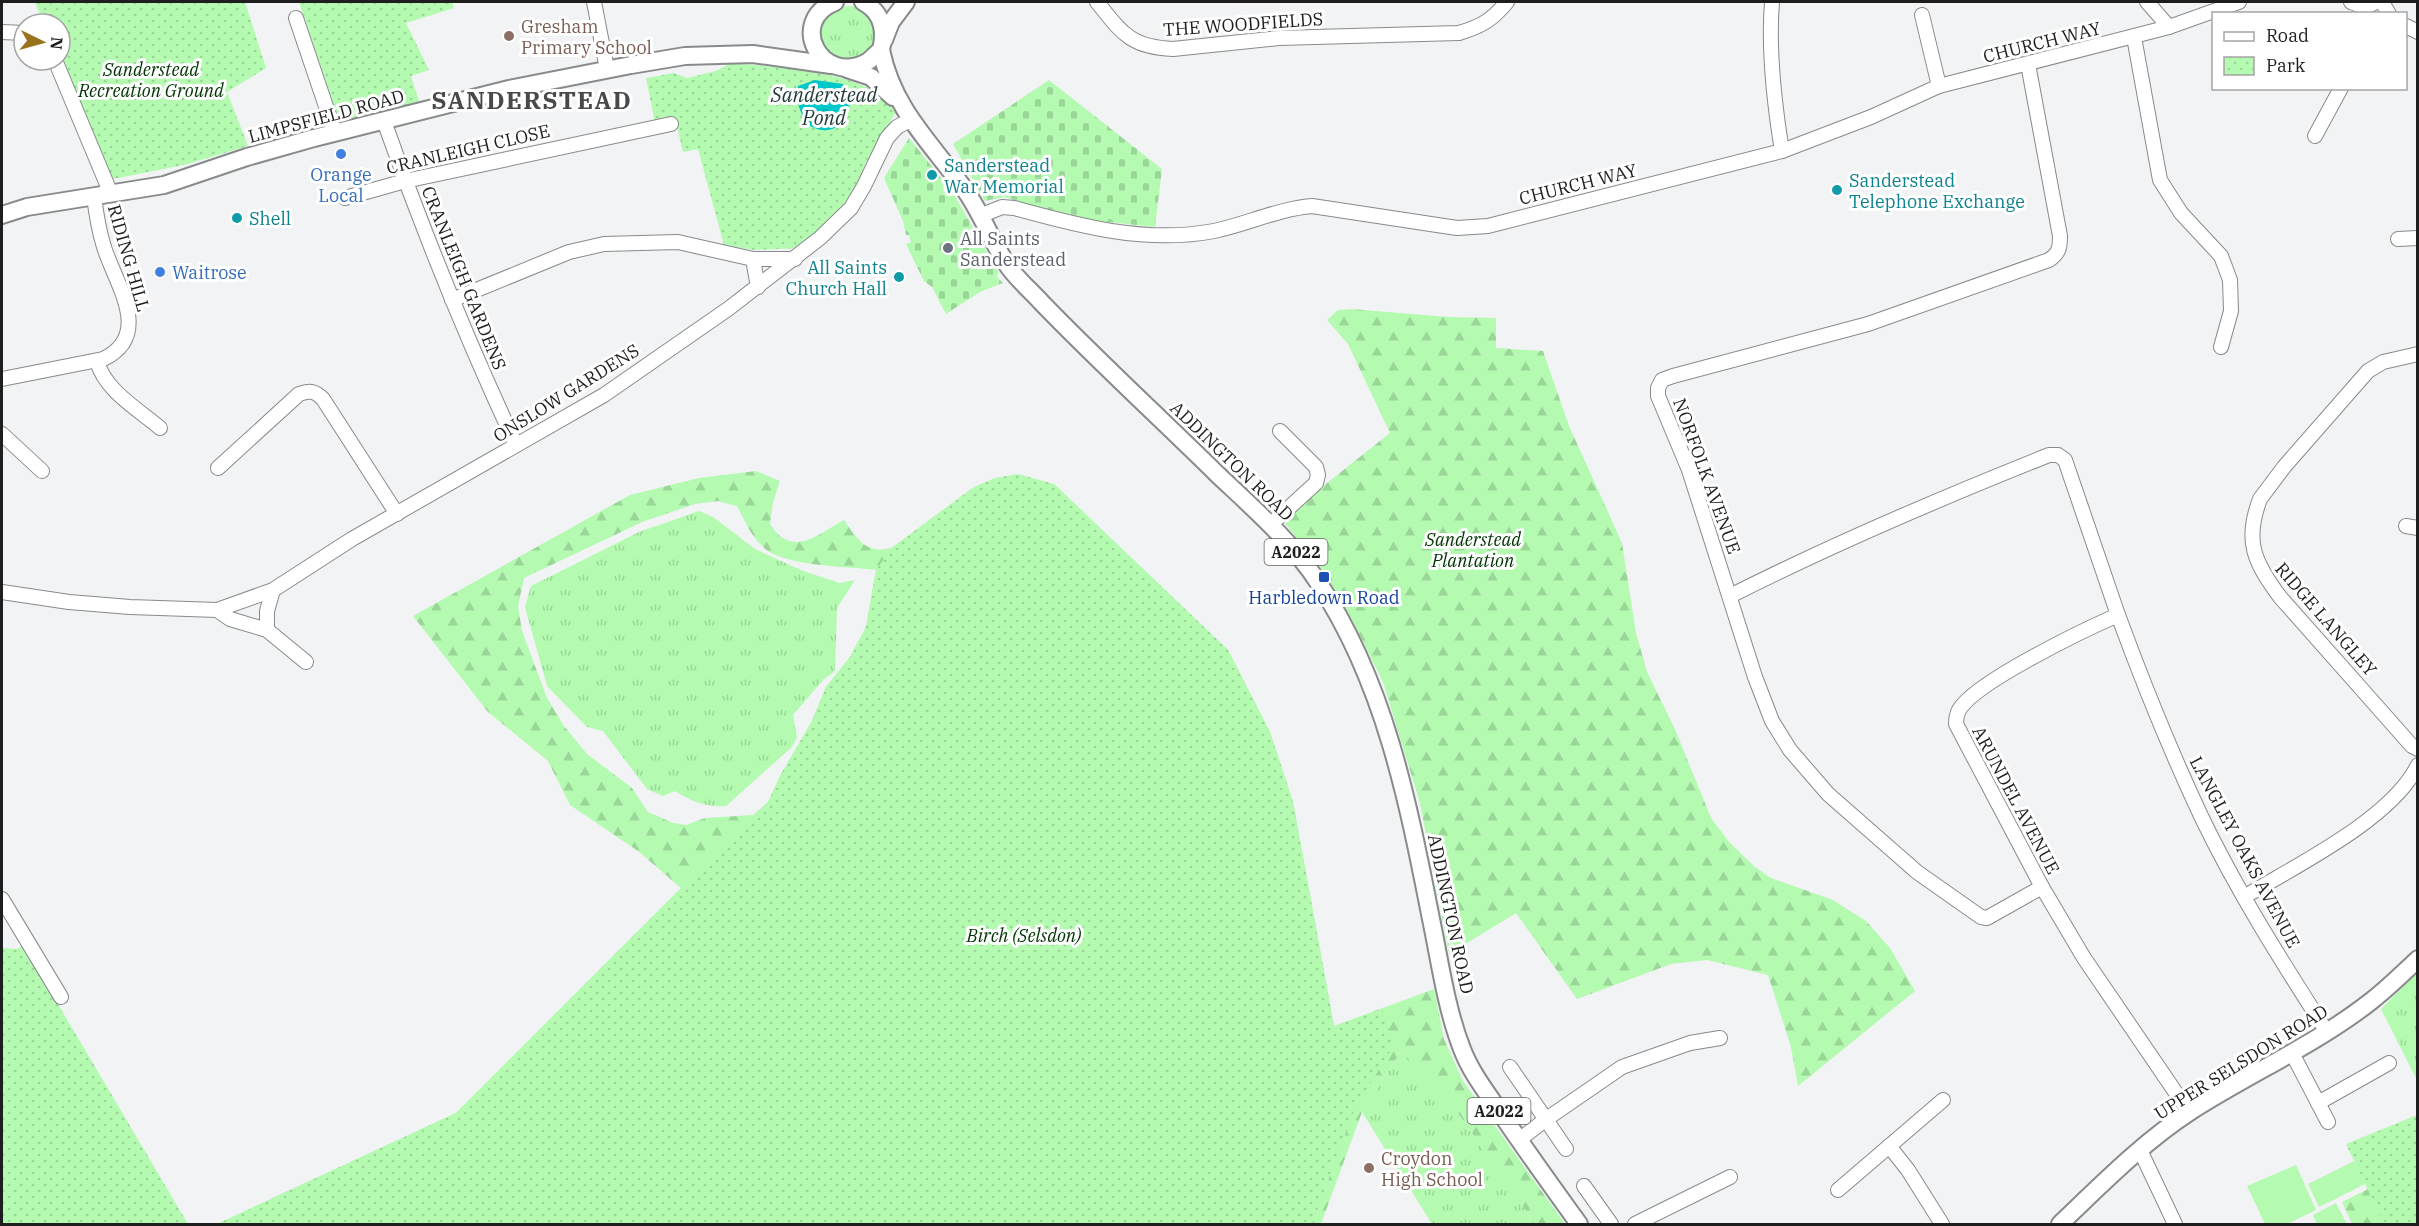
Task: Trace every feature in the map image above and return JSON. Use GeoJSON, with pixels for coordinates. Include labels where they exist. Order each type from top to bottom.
{"type":"FeatureCollection","features":[{"type":"Feature","properties":{"kind":"main road","name":"LIMPSFIELD ROAD"},"geometry":{"type":"LineString","coordinates":[[769,56],[794,48],[802,42],[816,14],[824,6],[835,2]]}},
{"type":"Feature","properties":{"kind":"main road"},"geometry":{"type":"LineString","coordinates":[[866,3],[885,5],[893,2]]}},
{"type":"Feature","properties":{"kind":"main road"},"geometry":{"type":"LineString","coordinates":[[816,14],[811,30],[819,56],[835,66],[864,63],[882,45],[891,22],[906,2]]}},
{"type":"Feature","properties":{"kind":"main road"},"geometry":{"type":"LineString","coordinates":[[866,3],[880,19],[882,45]]}},
{"type":"Feature","properties":{"kind":"main road","name":"A2022"},"geometry":{"type":"LineString","coordinates":[[882,45],[887,77],[906,113]]}},
{"type":"Feature","properties":{"kind":"main road","name":"LIMPSFIELD ROAD"},"geometry":{"type":"LineString","coordinates":[[2,214],[27,207],[164,185],[247,157],[335,133],[509,89],[607,69],[685,56],[745,54],[835,66]]}},
{"type":"Feature","properties":{"kind":"main road","name":"A2022"},"geometry":{"type":"LineString","coordinates":[[835,66],[870,77],[906,113]]}},
{"type":"Feature","properties":{"kind":"main road","name":"ADDINGTON ROAD"},"geometry":{"type":"LineString","coordinates":[[906,113],[982,215],[1008,266],[1043,304],[1270,525],[1298,555],[1318,582],[1340,619],[1372,685],[1395,753],[1409,808],[1445,986],[1462,1050],[1476,1077],[1579,1224]]}},
{"type":"Feature","properties":{"kind":"main road","name":"UPPER SELSDON ROAD"},"geometry":{"type":"LineString","coordinates":[[2060,1224],[2140,1150],[2189,1112],[2327,1032],[2370,1003],[2418,959]]}},
{"type":"Feature","properties":{"kind":"street"},"geometry":{"type":"LineString","coordinates":[[588,2],[607,69]]}},
{"type":"Feature","properties":{"kind":"street","name":"THE WOODFIELDS"},"geometry":{"type":"LineString","coordinates":[[1097,2],[1124,35],[1141,44],[1173,49],[1279,38],[1459,33],[1494,18],[1507,2]]}},
{"type":"Feature","properties":{"kind":"street"},"geometry":{"type":"LineString","coordinates":[[1772,2],[1772,65],[1782,151]]}},
{"type":"Feature","properties":{"kind":"street"},"geometry":{"type":"LineString","coordinates":[[2147,2],[2169,27]]}},
{"type":"Feature","properties":{"kind":"street","name":"CHURCH WAY"},"geometry":{"type":"LineString","coordinates":[[982,215],[1002,207],[1014,208],[1097,229],[1157,235],[1211,231],[1291,208],[1312,206],[1457,228],[1488,226],[1782,151],[1939,86],[2134,37],[2239,2]]}},
{"type":"Feature","properties":{"kind":"street"},"geometry":{"type":"LineString","coordinates":[[2356,4],[2369,6],[2375,2]]}},
{"type":"Feature","properties":{"kind":"street"},"geometry":{"type":"LineString","coordinates":[[2356,4],[2374,12]]}},
{"type":"Feature","properties":{"kind":"street"},"geometry":{"type":"LineString","coordinates":[[1923,15],[1939,86]]}},
{"type":"Feature","properties":{"kind":"street"},"geometry":{"type":"LineString","coordinates":[[296,18],[335,133]]}},
{"type":"Feature","properties":{"kind":"street"},"geometry":{"type":"LineString","coordinates":[[2134,37],[2160,180],[2181,213],[2220,256],[2230,280],[2231,311],[2221,347]]}},
{"type":"Feature","properties":{"kind":"street","name":"NORFOLK AVENUE"},"geometry":{"type":"LineString","coordinates":[[2028,64],[2060,236],[2059,250],[2056,255],[2049,260],[1868,324],[1662,380],[1658,388],[1658,396],[1689,471],[1755,677],[1772,721],[1790,750],[1828,794],[1917,872],[1981,917],[1987,918],[2042,887]]}},
{"type":"Feature","properties":{"kind":"street","name":"RIDING HILL"},"geometry":{"type":"LineString","coordinates":[[2,379],[109,357],[120,347],[127,334],[129,318],[121,286],[104,247],[102,195],[60,72]]}},
{"type":"Feature","properties":{"kind":"street"},"geometry":{"type":"LineString","coordinates":[[2315,136],[2340,90]]}},
{"type":"Feature","properties":{"kind":"street","name":"ONSLOW GARDENS"},"geometry":{"type":"LineString","coordinates":[[216,610],[273,590],[352,539],[604,395],[758,287],[820,238],[851,208],[887,138],[906,113]]}},
{"type":"Feature","properties":{"kind":"street","name":"CRANLEIGH GARDENS"},"geometry":{"type":"LineString","coordinates":[[384,121],[452,300],[516,445]]}},
{"type":"Feature","properties":{"kind":"street","name":"CRANLEIGH CLOSE"},"geometry":{"type":"LineString","coordinates":[[345,198],[405,181],[671,124]]}},
{"type":"Feature","properties":{"kind":"street"},"geometry":{"type":"LineString","coordinates":[[2398,239],[2418,238]]}},
{"type":"Feature","properties":{"kind":"street"},"geometry":{"type":"LineString","coordinates":[[452,300],[569,252],[604,244],[678,242],[753,259],[795,259]]}},
{"type":"Feature","properties":{"kind":"street"},"geometry":{"type":"LineString","coordinates":[[753,259],[758,287]]}},
{"type":"Feature","properties":{"kind":"street","name":"RIDGE LANGLEY"},"geometry":{"type":"LineString","coordinates":[[2418,354],[2383,362],[2368,371],[2349,391],[2260,499],[2253,518],[2251,536],[2253,552],[2261,572],[2280,597],[2412,746],[2418,749]]}},
{"type":"Feature","properties":{"kind":"street"},"geometry":{"type":"LineString","coordinates":[[97,361],[100,373],[107,383],[160,428]]}},
{"type":"Feature","properties":{"kind":"street"},"geometry":{"type":"LineString","coordinates":[[218,468],[299,394],[308,391],[316,392],[323,399],[397,514]]}},
{"type":"Feature","properties":{"kind":"street"},"geometry":{"type":"LineString","coordinates":[[1270,525],[1316,483],[1318,475],[1316,467],[1280,430]]}},
{"type":"Feature","properties":{"kind":"street"},"geometry":{"type":"LineString","coordinates":[[2,434],[42,471]]}},
{"type":"Feature","properties":{"kind":"street"},"geometry":{"type":"LineString","coordinates":[[1730,596],[1880,524],[2049,455],[2058,455],[2069,467],[2118,615]]}},
{"type":"Feature","properties":{"kind":"street"},"geometry":{"type":"LineString","coordinates":[[267,630],[267,610],[273,590]]}},
{"type":"Feature","properties":{"kind":"street"},"geometry":{"type":"LineString","coordinates":[[2,592],[69,602],[216,610],[230,619],[267,630],[306,662]]}},
{"type":"Feature","properties":{"kind":"street","name":"ARUNDEL AVENUE"},"geometry":{"type":"LineString","coordinates":[[2118,615],[2080,632],[1975,694],[1959,710],[1956,724],[2042,887],[2084,958],[2189,1112]]}},
{"type":"Feature","properties":{"kind":"street","name":"LANGLEY OAKS AVENUE"},"geometry":{"type":"LineString","coordinates":[[2118,615],[2202,818],[2244,897],[2327,1032]]}},
{"type":"Feature","properties":{"kind":"street"},"geometry":{"type":"LineString","coordinates":[[2244,897],[2347,834],[2395,797],[2418,765]]}},
{"type":"Feature","properties":{"kind":"street"},"geometry":{"type":"LineString","coordinates":[[2,899],[61,997]]}},
{"type":"Feature","properties":{"kind":"street"},"geometry":{"type":"LineString","coordinates":[[1519,1140],[1622,1067],[1690,1043],[1720,1038]]}},
{"type":"Feature","properties":{"kind":"street"},"geometry":{"type":"LineString","coordinates":[[2292,1053],[2328,1122]]}},
{"type":"Feature","properties":{"kind":"street"},"geometry":{"type":"LineString","coordinates":[[2318,1103],[2389,1063]]}},
{"type":"Feature","properties":{"kind":"street"},"geometry":{"type":"LineString","coordinates":[[1510,1067],[1566,1149]]}},
{"type":"Feature","properties":{"kind":"street"},"geometry":{"type":"LineString","coordinates":[[1838,1190],[1942,1100]]}},
{"type":"Feature","properties":{"kind":"street"},"geometry":{"type":"LineString","coordinates":[[1889,1146],[1908,1170],[1942,1224]]}},
{"type":"Feature","properties":{"kind":"street"},"geometry":{"type":"LineString","coordinates":[[2140,1150],[2175,1224]]}},
{"type":"Feature","properties":{"kind":"street"},"geometry":{"type":"LineString","coordinates":[[1635,1224],[1730,1177]]}},
{"type":"Feature","properties":{"kind":"street"},"geometry":{"type":"LineString","coordinates":[[1584,1186],[1611,1224]]}},
{"type":"Feature","properties":{"kind":"green space","name":"Sanderstead Recreation Ground"},"geometry":{"type":"Polygon","coordinates":[[[35,2],[245,2],[266,68],[227,92],[248,146],[184,165],[108,180],[65,72],[72,72],[72,12],[39,12],[35,2]]]}},
{"type":"Feature","properties":{"kind":"green space"},"geometry":{"type":"Polygon","coordinates":[[[299,2],[452,2],[454,8],[406,23],[429,70],[411,76],[419,102],[340,123],[299,2]]]}},
{"type":"Feature","properties":{"kind":"green space"},"geometry":{"type":"Polygon","coordinates":[[[848,6],[858,8],[867,14],[873,23],[875,33],[873,43],[867,52],[858,58],[848,60],[838,58],[829,52],[823,43],[821,33],[823,23],[829,14],[838,8],[848,6]]]}},
{"type":"Feature","properties":{"kind":"green space"},"geometry":{"type":"Polygon","coordinates":[[[731,63],[801,70],[853,82],[872,90],[896,112],[865,164],[858,184],[843,205],[800,248],[754,250],[724,245],[698,149],[683,152],[675,118],[655,123],[646,78],[674,73],[687,78],[716,71],[731,63]]]}},
{"type":"Feature","properties":{"kind":"green space"},"geometry":{"type":"Polygon","coordinates":[[[1049,80],[1162,169],[1155,227],[1098,221],[1053,212],[1004,197],[985,201],[953,144],[1049,80]]]}},
{"type":"Feature","properties":{"kind":"green space"},"geometry":{"type":"Polygon","coordinates":[[[909,138],[944,182],[943,190],[946,195],[955,196],[999,273],[996,276],[1003,283],[980,292],[946,314],[932,287],[924,281],[906,244],[911,242],[909,235],[906,235],[903,221],[884,178],[909,138]]]}},
{"type":"Feature","properties":{"kind":"green space","name":"Sanderstead Plantation"},"geometry":{"type":"Polygon","coordinates":[[[1351,309],[1448,317],[1496,318],[1496,348],[1543,351],[1569,426],[1622,543],[1636,633],[1647,672],[1674,727],[1711,818],[1729,842],[1755,867],[1771,878],[1833,900],[1866,921],[1890,948],[1915,991],[1798,1086],[1791,1047],[1768,975],[1707,960],[1671,964],[1577,999],[1516,913],[1449,954],[1420,803],[1383,682],[1349,614],[1324,572],[1284,522],[1327,483],[1390,433],[1348,344],[1327,320],[1338,310],[1351,309]]]}},
{"type":"Feature","properties":{"kind":"green space"},"geometry":{"type":"Polygon","coordinates":[[[756,471],[780,481],[773,502],[770,524],[787,540],[805,541],[844,520],[858,539],[876,549],[893,547],[974,487],[980,500],[903,609],[602,1053],[217,1224],[456,1113],[681,888],[638,851],[570,805],[548,761],[488,712],[413,616],[630,495],[699,478],[756,471]],[[718,501],[695,504],[642,522],[524,578],[518,606],[522,631],[547,698],[564,726],[587,754],[632,788],[648,812],[673,823],[686,825],[705,818],[753,815],[768,802],[780,776],[812,721],[826,687],[850,657],[866,627],[876,570],[799,562],[771,553],[754,537],[737,506],[718,501]]]}},
{"type":"Feature","properties":{"kind":"green space","name":"Birch (Selsdon)"},"geometry":{"type":"Polygon","coordinates":[[[1018,474],[1054,484],[1228,650],[1270,732],[1293,802],[1334,1026],[1382,1009],[1394,1045],[1355,1108],[1312,1224],[217,1224],[456,1113],[768,802],[780,776],[812,721],[826,687],[850,657],[866,627],[876,570],[893,547],[974,487],[995,478],[1018,474]]]}},
{"type":"Feature","properties":{"kind":"green space"},"geometry":{"type":"Polygon","coordinates":[[[1054,484],[1228,650],[1270,732],[1293,802],[1334,1026],[1434,989],[1444,1039],[1463,1081],[1565,1224],[1535,1224],[1442,1090],[1401,1051],[1362,1112],[1321,1224],[1284,1224],[1054,484]]]}},
{"type":"Feature","properties":{"kind":"green space"},"geometry":{"type":"Polygon","coordinates":[[[699,511],[713,517],[755,549],[803,571],[840,583],[855,580],[837,608],[835,671],[823,680],[793,715],[797,737],[792,747],[726,806],[699,803],[675,791],[663,796],[647,789],[603,731],[587,727],[547,686],[525,607],[531,586],[639,532],[699,511]]]}},
{"type":"Feature","properties":{"kind":"green space"},"geometry":{"type":"Polygon","coordinates":[[[23,945],[188,1224],[2,1224],[2,948],[17,949],[23,945]]]}},
{"type":"Feature","properties":{"kind":"green space"},"geometry":{"type":"Polygon","coordinates":[[[2417,972],[2417,1080],[2381,1009],[2417,972]]]}},
{"type":"Feature","properties":{"kind":"green space"},"geometry":{"type":"Polygon","coordinates":[[[1401,1051],[1442,1090],[1535,1224],[1432,1224],[1362,1112],[1401,1051]]]}},
{"type":"Feature","properties":{"kind":"green space"},"geometry":{"type":"Polygon","coordinates":[[[2417,1115],[2417,1224],[2384,1224],[2346,1144],[2417,1115]]]}},
{"type":"Feature","properties":{"kind":"green space"},"geometry":{"type":"Polygon","coordinates":[[[2354,1161],[2365,1184],[2319,1207],[2308,1184],[2354,1161]]]}},
{"type":"Feature","properties":{"kind":"green space"},"geometry":{"type":"Polygon","coordinates":[[[2296,1165],[2316,1210],[2287,1224],[2265,1224],[2247,1186],[2296,1165]]]}},
{"type":"Feature","properties":{"kind":"green space"},"geometry":{"type":"Polygon","coordinates":[[[2368,1189],[2384,1224],[2352,1224],[2342,1202],[2368,1189]]]}},
{"type":"Feature","properties":{"kind":"green space"},"geometry":{"type":"Polygon","coordinates":[[[2336,1203],[2347,1224],[2317,1224],[2313,1215],[2336,1203]]]}},
{"type":"Feature","properties":{"kind":"water","name":"Sanderstead Pond"},"geometry":{"type":"Polygon","coordinates":[[[815,80],[843,84],[850,95],[847,113],[843,120],[832,129],[817,129],[808,125],[801,111],[797,96],[798,86],[815,80]]]}},
{"type":"Feature","properties":{"kind":"place","name":"Gresham Primary School"},"geometry":{"type":"Point","coordinates":[509,36]}},
{"type":"Feature","properties":{"kind":"place","name":"Orange Local"},"geometry":{"type":"Point","coordinates":[341,154]}},
{"type":"Feature","properties":{"kind":"place","name":"Sanderstead War Memorial"},"geometry":{"type":"Point","coordinates":[932,175]}},
{"type":"Feature","properties":{"kind":"place","name":"Sanderstead Telephone Exchange"},"geometry":{"type":"Point","coordinates":[1837,190]}},
{"type":"Feature","properties":{"kind":"place","name":"Shell"},"geometry":{"type":"Point","coordinates":[237,218]}},
{"type":"Feature","properties":{"kind":"place","name":"All Saints Sanderstead"},"geometry":{"type":"Point","coordinates":[948,248]}},
{"type":"Feature","properties":{"kind":"place","name":"Waitrose"},"geometry":{"type":"Point","coordinates":[160,272]}},
{"type":"Feature","properties":{"kind":"place","name":"All Saints Church Hall"},"geometry":{"type":"Point","coordinates":[899,277]}},
{"type":"Feature","properties":{"kind":"place","name":"Harbledown Road"},"geometry":{"type":"Point","coordinates":[1324,577]}},
{"type":"Feature","properties":{"kind":"place","name":"Croydon High School"},"geometry":{"type":"Point","coordinates":[1369,1168]}},
{"type":"Feature","properties":{"kind":"district","name":"SANDERSTEAD"},"geometry":{"type":"Point","coordinates":[532,100]}}]}
